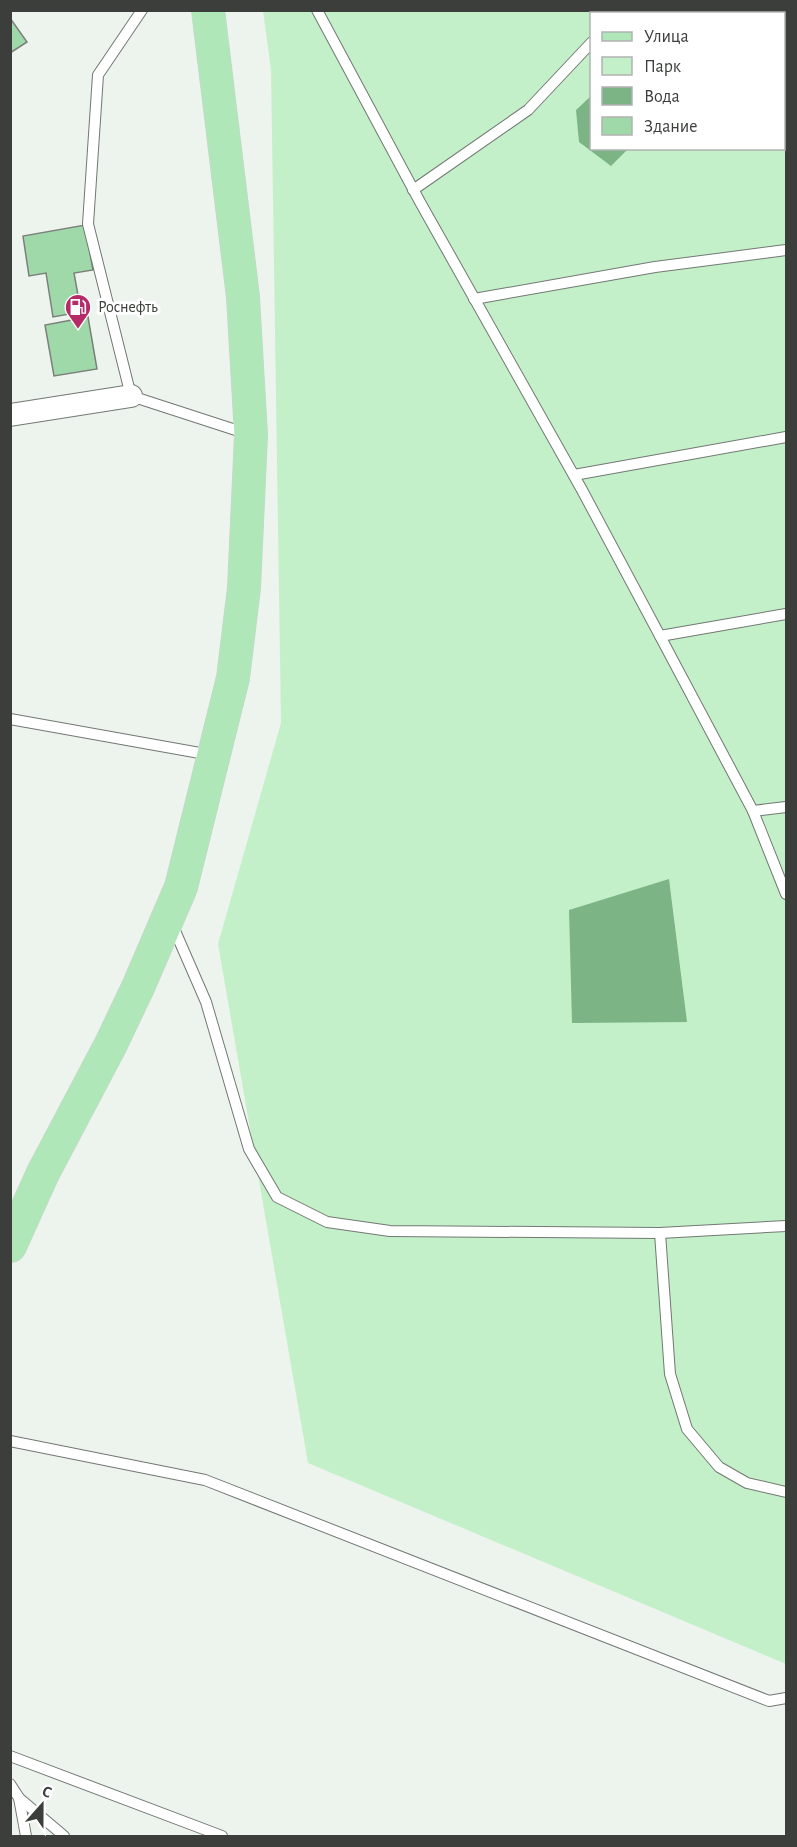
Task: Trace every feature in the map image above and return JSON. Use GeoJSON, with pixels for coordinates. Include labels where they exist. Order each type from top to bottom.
{"type":"FeatureCollection","features":[{"type":"Feature","properties":{"kind":"main road"},"geometry":{"type":"LineString","coordinates":[[10,1246],[43,1173],[111,1044],[181,886],[233,678],[244,588],[251,435],[243,297],[208,10]]}},
{"type":"Feature","properties":{"kind":"street"},"geometry":{"type":"LineString","coordinates":[[10,415],[130,396]]}},
{"type":"Feature","properties":{"kind":"lane"},"geometry":{"type":"LineString","coordinates":[[142,10],[98,75],[88,224],[130,396],[251,435]]}},
{"type":"Feature","properties":{"kind":"lane"},"geometry":{"type":"LineString","coordinates":[[317,10],[413,190],[574,475],[753,811],[786,894]]}},
{"type":"Feature","properties":{"kind":"lane"},"geometry":{"type":"LineString","coordinates":[[413,190],[528,110],[590,43]]}},
{"type":"Feature","properties":{"kind":"lane"},"geometry":{"type":"LineString","coordinates":[[474,299],[656,267],[786,250]]}},
{"type":"Feature","properties":{"kind":"lane"},"geometry":{"type":"LineString","coordinates":[[574,475],[786,437]]}},
{"type":"Feature","properties":{"kind":"lane"},"geometry":{"type":"LineString","coordinates":[[660,636],[786,614]]}},
{"type":"Feature","properties":{"kind":"lane"},"geometry":{"type":"LineString","coordinates":[[10,719],[215,755]]}},
{"type":"Feature","properties":{"kind":"lane"},"geometry":{"type":"LineString","coordinates":[[753,811],[786,807]]}},
{"type":"Feature","properties":{"kind":"lane"},"geometry":{"type":"LineString","coordinates":[[168,915],[206,1002],[249,1149],[277,1197],[327,1222],[390,1231],[660,1233],[786,1226]]}},
{"type":"Feature","properties":{"kind":"lane"},"geometry":{"type":"LineString","coordinates":[[660,1233],[670,1374],[687,1429],[719,1467],[747,1483],[786,1492]]}},
{"type":"Feature","properties":{"kind":"lane"},"geometry":{"type":"LineString","coordinates":[[10,1441],[205,1480],[769,1701],[786,1698]]}},
{"type":"Feature","properties":{"kind":"lane"},"geometry":{"type":"LineString","coordinates":[[10,1756],[222,1836]]}},
{"type":"Feature","properties":{"kind":"lane"},"geometry":{"type":"LineString","coordinates":[[10,1784],[19,1798],[64,1836]]}},
{"type":"Feature","properties":{"kind":"lane"},"geometry":{"type":"LineString","coordinates":[[19,1798],[26,1836]]}},
{"type":"Feature","properties":{"kind":"green space"},"geometry":{"type":"Polygon","coordinates":[[[263,11],[786,11],[786,1664],[308,1463],[218,944],[281,723],[271,70],[263,11]]]}},
{"type":"Feature","properties":{"kind":"water"},"geometry":{"type":"Polygon","coordinates":[[[590,97],[590,150],[627,150],[611,166],[579,142],[576,110],[590,97]]]}},
{"type":"Feature","properties":{"kind":"water"},"geometry":{"type":"Polygon","coordinates":[[[669,879],[687,1022],[572,1023],[569,910],[669,879]]]}},
{"type":"Feature","properties":{"kind":"building"},"geometry":{"type":"Polygon","coordinates":[[[10,18],[27,42],[10,53],[10,18]]]}},
{"type":"Feature","properties":{"kind":"building"},"geometry":{"type":"Polygon","coordinates":[[[85,225],[93,270],[74,273],[81,312],[53,317],[46,273],[29,276],[23,236],[85,225]]]}},
{"type":"Feature","properties":{"kind":"building"},"geometry":{"type":"Polygon","coordinates":[[[88,317],[97,369],[54,376],[45,325],[88,317]]]}},
{"type":"Feature","properties":{"kind":"place","name":"Роснефть"},"geometry":{"type":"Point","coordinates":[78,330]}}]}
